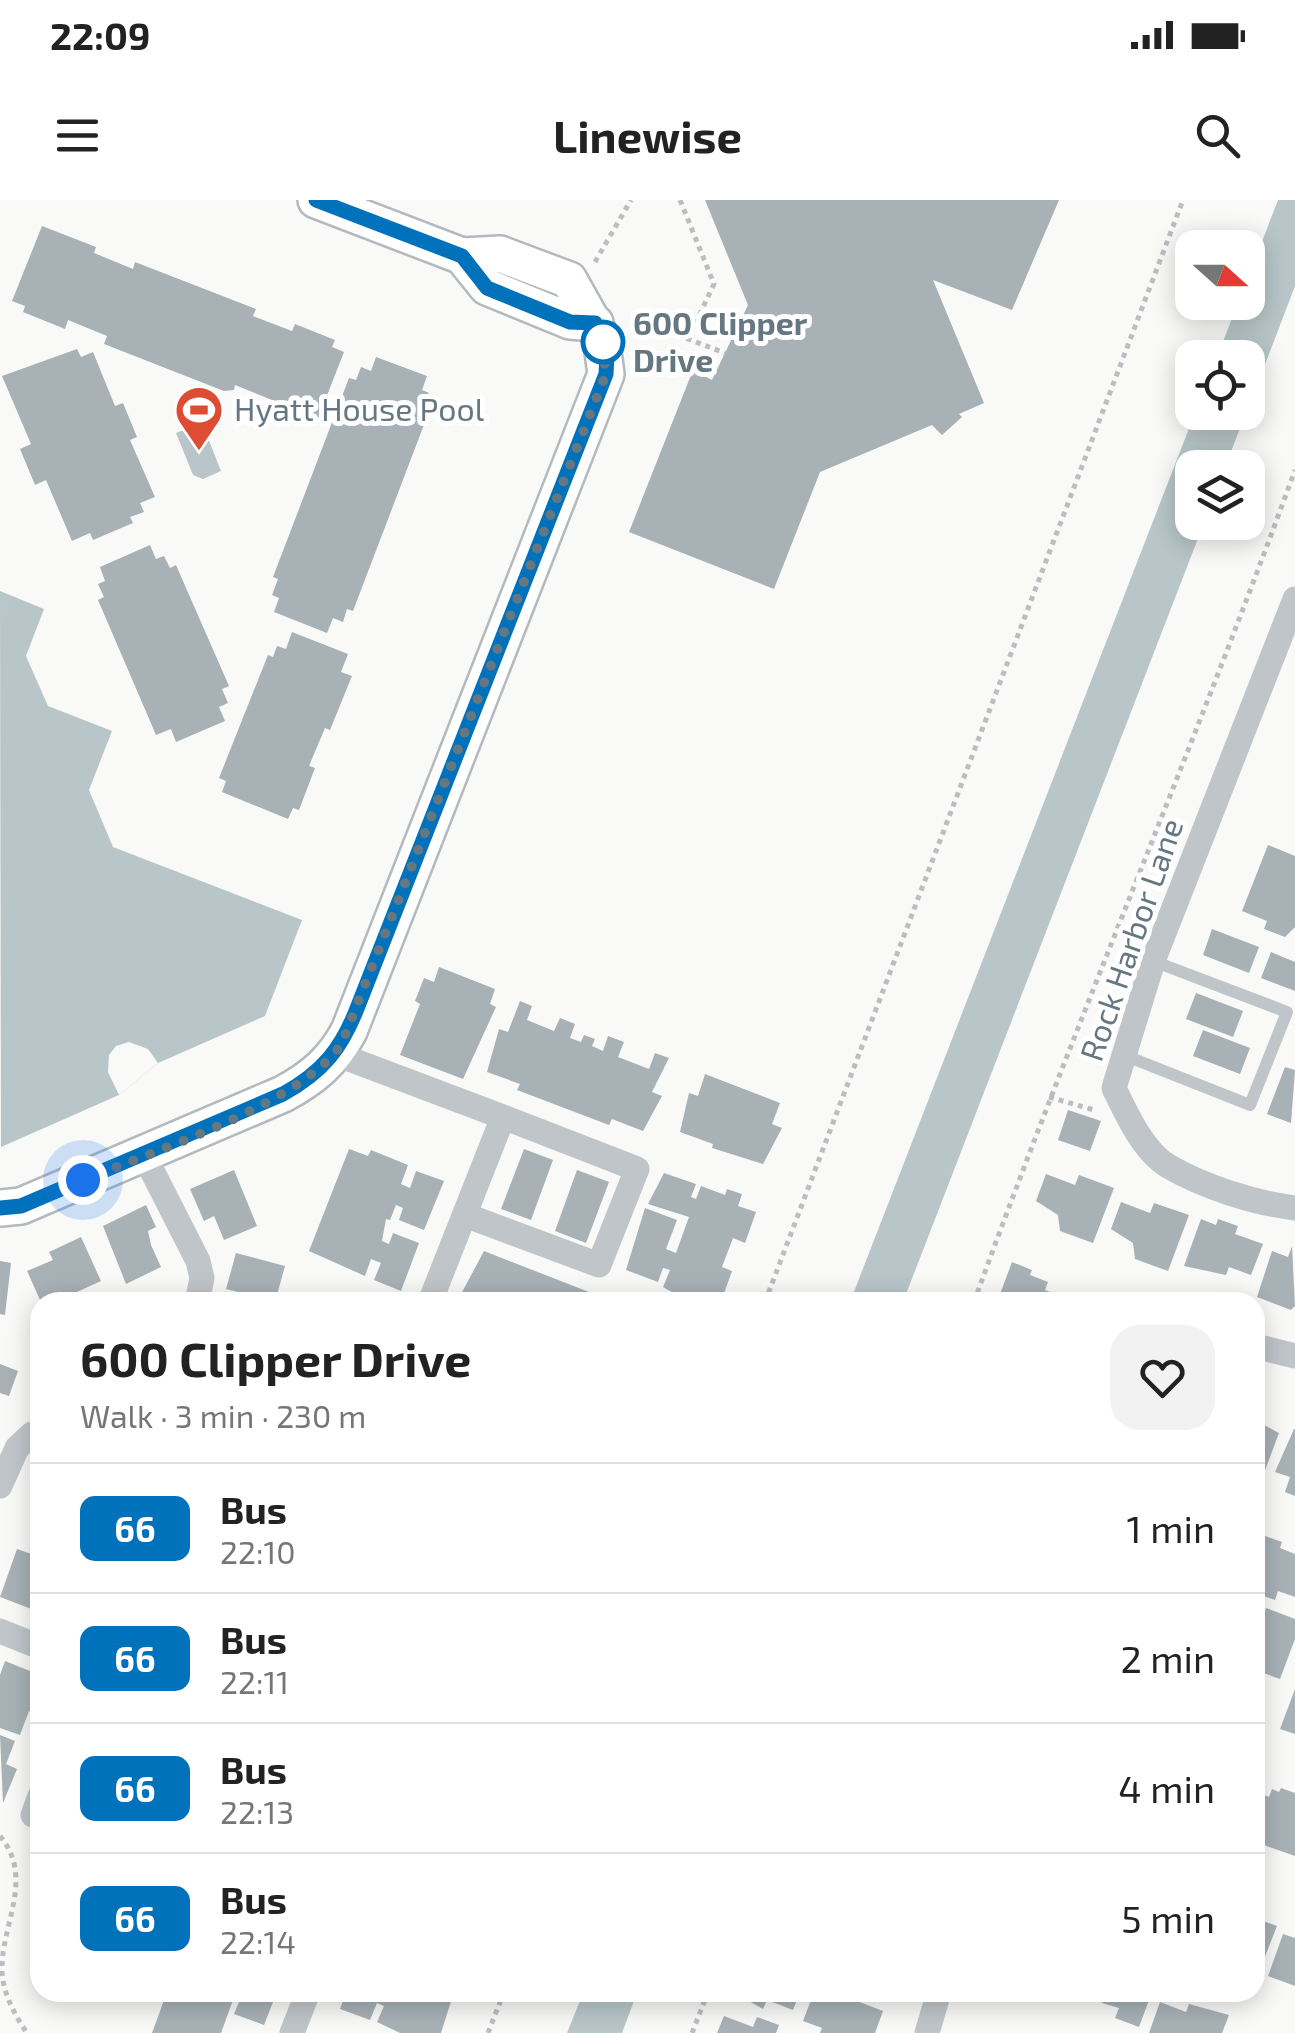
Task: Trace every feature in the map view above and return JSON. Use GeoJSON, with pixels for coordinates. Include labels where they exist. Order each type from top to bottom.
{"type":"FeatureCollection","features":[{"type":"Feature","properties":{"kind":"street"},"geometry":{"type":"LineString","coordinates":[[0,1208],[21,1206],[283,1094],[313,1076],[336,1054],[606,374],[607,354],[595,323],[569,280],[500,254],[462,256],[316,200]]}},
{"type":"Feature","properties":{"kind":"street","name":"Rock Harbor Lane"},"geometry":{"type":"LineString","coordinates":[[1295,599],[1153,961],[1121,1054],[1114,1088],[1129,1120],[1165,1165],[1263,1204],[1295,1208]]}},
{"type":"Feature","properties":{"kind":"street"},"geometry":{"type":"LineString","coordinates":[[336,1054],[637,1168],[599,1265],[465,1215]]}},
{"type":"Feature","properties":{"kind":"street"},"geometry":{"type":"LineString","coordinates":[[434,1292],[503,1117]]}},
{"type":"Feature","properties":{"kind":"street"},"geometry":{"type":"LineString","coordinates":[[144,1155],[198,1262],[202,1278],[198,1292]]}},
{"type":"Feature","properties":{"kind":"street"},"geometry":{"type":"LineString","coordinates":[[1265,1348],[1295,1356]]}},
{"type":"Feature","properties":{"kind":"street"},"geometry":{"type":"LineString","coordinates":[[0,1486],[17,1448],[30,1436]]}},
{"type":"Feature","properties":{"kind":"street"},"geometry":{"type":"LineString","coordinates":[[0,1631],[30,1643]]}},
{"type":"Feature","properties":{"kind":"street"},"geometry":{"type":"LineString","coordinates":[[292,2033],[304,2002]]}},
{"type":"Feature","properties":{"kind":"street"},"geometry":{"type":"LineString","coordinates":[[927,2033],[936,2002]]}},
{"type":"Feature","properties":{"kind":"lane"},"geometry":{"type":"LineString","coordinates":[[1121,1054],[1250,1105],[1288,1012],[1153,961]]}},
{"type":"Feature","properties":{"kind":"path"},"geometry":{"type":"LineString","coordinates":[[590,272],[631,200]]}},
{"type":"Feature","properties":{"kind":"path"},"geometry":{"type":"LineString","coordinates":[[680,200],[714,284],[688,339],[725,353]]}},
{"type":"Feature","properties":{"kind":"path"},"geometry":{"type":"LineString","coordinates":[[769,1292],[1184,200]]}},
{"type":"Feature","properties":{"kind":"path"},"geometry":{"type":"LineString","coordinates":[[978,1292],[1049,1097],[1221,672],[1295,470]]}},
{"type":"Feature","properties":{"kind":"path"},"geometry":{"type":"LineString","coordinates":[[1049,1097],[1129,1120]]}},
{"type":"Feature","properties":{"kind":"path"},"geometry":{"type":"LineString","coordinates":[[0,1836],[17,1881],[1,1960],[8,1999],[26,2033]]}},
{"type":"Feature","properties":{"kind":"path"},"geometry":{"type":"LineString","coordinates":[[488,2033],[500,2002]]}},
{"type":"Feature","properties":{"kind":"path"},"geometry":{"type":"LineString","coordinates":[[692,2033],[704,2002]]}},
{"type":"Feature","properties":{"kind":"shaded area"},"geometry":{"type":"Polygon","coordinates":[[[1278,200],[1295,200],[1295,286],[1265,365],[1265,340],[1224,340],[1231,320],[1265,320],[1265,234],[1278,200]]]}},
{"type":"Feature","properties":{"kind":"shaded area","name":"Hyatt House Pool"},"geometry":{"type":"Polygon","coordinates":[[[202,423],[221,471],[203,479],[193,475],[176,433],[202,423]]]}},
{"type":"Feature","properties":{"kind":"shaded area"},"geometry":{"type":"Polygon","coordinates":[[[1188,430],[1239,430],[1232,450],[1181,450],[1188,430]]]}},
{"type":"Feature","properties":{"kind":"shaded area"},"geometry":{"type":"Polygon","coordinates":[[[1175,465],[1175,540],[1197,540],[907,1292],[854,1292],[1175,465]]]}},
{"type":"Feature","properties":{"kind":"shaded area"},"geometry":{"type":"Polygon","coordinates":[[[0,591],[44,609],[26,656],[48,706],[112,731],[89,790],[113,847],[302,920],[265,1016],[158,1063],[119,1095],[1,1147],[0,591]]]}},
{"type":"Feature","properties":{"kind":"shaded area"},"geometry":{"type":"Polygon","coordinates":[[[579,2002],[634,2002],[622,2033],[567,2033],[579,2002]]]}},
{"type":"Feature","properties":{"kind":"pier"},"geometry":{"type":"Polygon","coordinates":[[[129,1042],[148,1049],[158,1063],[119,1095],[108,1072],[109,1055],[116,1046],[129,1042]]]}},
{"type":"Feature","properties":{"kind":"building"},"geometry":{"type":"Polygon","coordinates":[[[705,200],[1059,200],[1012,310],[933,280],[984,403],[959,414],[962,417],[942,435],[932,425],[820,472],[774,589],[629,532],[693,370],[712,380],[748,305],[705,200]]]}},
{"type":"Feature","properties":{"kind":"building"},"geometry":{"type":"Polygon","coordinates":[[[42,226],[96,247],[94,253],[133,269],[135,262],[256,309],[253,316],[292,331],[295,324],[335,340],[332,347],[344,352],[317,421],[305,416],[303,421],[274,410],[277,402],[235,385],[234,390],[224,391],[104,344],[107,336],[68,320],[65,329],[23,312],[25,306],[12,301],[42,226]]]}},
{"type":"Feature","properties":{"kind":"building"},"geometry":{"type":"Polygon","coordinates":[[[77,349],[81,357],[93,352],[115,406],[123,403],[137,437],[130,440],[155,497],[140,503],[144,512],[130,517],[133,523],[93,540],[90,533],[72,541],[46,480],[35,485],[20,449],[31,444],[2,376],[77,349]]]}},
{"type":"Feature","properties":{"kind":"building"},"geometry":{"type":"Polygon","coordinates":[[[376,357],[427,376],[422,390],[429,393],[424,406],[430,409],[353,611],[347,609],[343,622],[333,618],[327,633],[274,612],[279,598],[272,595],[278,579],[273,577],[349,378],[356,380],[361,367],[371,371],[376,357]]]}},
{"type":"Feature","properties":{"kind":"building"},"geometry":{"type":"Polygon","coordinates":[[[150,545],[156,559],[164,556],[170,568],[176,565],[229,686],[222,689],[228,703],[219,707],[225,721],[176,742],[171,729],[156,735],[98,600],[104,597],[98,584],[105,581],[100,567],[150,545]]]}},
{"type":"Feature","properties":{"kind":"building"},"geometry":{"type":"Polygon","coordinates":[[[292,632],[348,654],[341,672],[352,676],[330,730],[325,728],[309,766],[315,768],[299,810],[293,808],[288,819],[222,792],[226,781],[219,778],[268,655],[273,657],[277,646],[286,649],[292,632]]]}},
{"type":"Feature","properties":{"kind":"building"},"geometry":{"type":"Polygon","coordinates":[[[1268,845],[1295,856],[1295,927],[1285,937],[1264,929],[1267,921],[1242,911],[1268,845]]]}},
{"type":"Feature","properties":{"kind":"building"},"geometry":{"type":"Polygon","coordinates":[[[1212,929],[1259,947],[1249,973],[1203,955],[1212,929]]]}},
{"type":"Feature","properties":{"kind":"building"},"geometry":{"type":"Polygon","coordinates":[[[1271,952],[1295,962],[1295,991],[1261,978],[1271,952]]]}},
{"type":"Feature","properties":{"kind":"building"},"geometry":{"type":"Polygon","coordinates":[[[439,967],[495,989],[490,1004],[496,1007],[463,1079],[400,1055],[420,1004],[415,1001],[424,978],[434,982],[439,967]]]}},
{"type":"Feature","properties":{"kind":"building"},"geometry":{"type":"Polygon","coordinates":[[[1196,993],[1243,1011],[1233,1037],[1186,1019],[1196,993]]]}},
{"type":"Feature","properties":{"kind":"building"},"geometry":{"type":"Polygon","coordinates":[[[520,1001],[532,1006],[527,1020],[554,1031],[560,1018],[575,1024],[570,1038],[581,1042],[584,1035],[595,1039],[592,1046],[603,1051],[608,1036],[624,1042],[618,1057],[649,1069],[655,1053],[669,1058],[652,1092],[662,1096],[643,1131],[612,1119],[609,1125],[517,1090],[520,1084],[487,1072],[499,1029],[508,1032],[520,1001]]]}},
{"type":"Feature","properties":{"kind":"building"},"geometry":{"type":"Polygon","coordinates":[[[1203,1030],[1250,1048],[1240,1074],[1193,1056],[1203,1030]]]}},
{"type":"Feature","properties":{"kind":"building"},"geometry":{"type":"Polygon","coordinates":[[[1285,1067],[1295,1070],[1291,1123],[1267,1114],[1285,1067]]]}},
{"type":"Feature","properties":{"kind":"building"},"geometry":{"type":"Polygon","coordinates":[[[705,1074],[780,1103],[772,1124],[782,1128],[763,1164],[712,1148],[713,1144],[680,1132],[689,1093],[698,1096],[705,1074]]]}},
{"type":"Feature","properties":{"kind":"building"},"geometry":{"type":"Polygon","coordinates":[[[1068,1110],[1101,1121],[1090,1151],[1058,1140],[1068,1110]]]}},
{"type":"Feature","properties":{"kind":"building"},"geometry":{"type":"Polygon","coordinates":[[[349,1149],[368,1156],[371,1150],[408,1165],[401,1184],[410,1188],[416,1171],[444,1181],[424,1230],[399,1220],[403,1208],[396,1205],[390,1220],[386,1219],[382,1241],[389,1244],[393,1233],[419,1243],[401,1291],[374,1280],[381,1263],[371,1259],[365,1276],[309,1251],[349,1149]]]}},
{"type":"Feature","properties":{"kind":"building"},"geometry":{"type":"Polygon","coordinates":[[[524,1149],[553,1160],[531,1220],[501,1209],[524,1149]]]}},
{"type":"Feature","properties":{"kind":"building"},"geometry":{"type":"Polygon","coordinates":[[[234,1170],[257,1226],[224,1240],[214,1216],[204,1221],[190,1189],[234,1170]]]}},
{"type":"Feature","properties":{"kind":"building"},"geometry":{"type":"Polygon","coordinates":[[[577,1170],[609,1182],[586,1243],[555,1231],[577,1170]]]}},
{"type":"Feature","properties":{"kind":"building"},"geometry":{"type":"Polygon","coordinates":[[[664,1173],[696,1184],[691,1197],[696,1199],[701,1186],[725,1195],[727,1189],[742,1194],[738,1206],[756,1212],[745,1243],[733,1238],[722,1267],[732,1271],[725,1292],[672,1292],[663,1287],[670,1270],[663,1268],[658,1282],[626,1270],[645,1208],[677,1220],[666,1249],[676,1253],[689,1217],[648,1204],[664,1173]]]}},
{"type":"Feature","properties":{"kind":"building"},"geometry":{"type":"Polygon","coordinates":[[[1046,1174],[1075,1185],[1079,1175],[1114,1188],[1093,1243],[1060,1231],[1058,1215],[1036,1201],[1046,1174]]]}},
{"type":"Feature","properties":{"kind":"building"},"geometry":{"type":"Polygon","coordinates":[[[1121,1202],[1150,1213],[1154,1203],[1189,1215],[1168,1271],[1135,1259],[1133,1243],[1111,1229],[1121,1202]]]}},
{"type":"Feature","properties":{"kind":"building"},"geometry":{"type":"Polygon","coordinates":[[[146,1205],[156,1227],[148,1231],[151,1245],[161,1267],[126,1284],[103,1226],[146,1205]]]}},
{"type":"Feature","properties":{"kind":"building"},"geometry":{"type":"Polygon","coordinates":[[[1201,1219],[1216,1225],[1218,1219],[1238,1226],[1235,1234],[1263,1244],[1251,1275],[1229,1267],[1226,1275],[1184,1266],[1201,1219]]]}},
{"type":"Feature","properties":{"kind":"building"},"geometry":{"type":"Polygon","coordinates":[[[81,1237],[101,1281],[77,1292],[36,1292],[27,1271],[53,1260],[49,1252],[81,1237]]]}},
{"type":"Feature","properties":{"kind":"building"},"geometry":{"type":"Polygon","coordinates":[[[1292,1246],[1295,1306],[1291,1310],[1265,1300],[1265,1292],[1259,1292],[1272,1251],[1288,1257],[1292,1246]]]}},
{"type":"Feature","properties":{"kind":"building"},"geometry":{"type":"Polygon","coordinates":[[[484,1251],[589,1292],[462,1292],[484,1251]]]}},
{"type":"Feature","properties":{"kind":"building"},"geometry":{"type":"Polygon","coordinates":[[[236,1253],[285,1266],[278,1292],[226,1289],[236,1253]]]}},
{"type":"Feature","properties":{"kind":"building"},"geometry":{"type":"Polygon","coordinates":[[[0,1261],[11,1263],[5,1315],[0,1314],[0,1261]]]}},
{"type":"Feature","properties":{"kind":"building"},"geometry":{"type":"Polygon","coordinates":[[[1012,1262],[1048,1282],[1045,1290],[1050,1292],[1001,1292],[1012,1262]]]}},
{"type":"Feature","properties":{"kind":"building"},"geometry":{"type":"Polygon","coordinates":[[[0,1364],[18,1371],[9,1396],[0,1393],[0,1364]]]}},
{"type":"Feature","properties":{"kind":"building"},"geometry":{"type":"Polygon","coordinates":[[[1265,1425],[1279,1433],[1265,1470],[1265,1425]]]}},
{"type":"Feature","properties":{"kind":"building"},"geometry":{"type":"Polygon","coordinates":[[[1294,1429],[1295,1496],[1285,1492],[1290,1477],[1275,1472],[1294,1429]]]}},
{"type":"Feature","properties":{"kind":"building"},"geometry":{"type":"Polygon","coordinates":[[[1265,1536],[1282,1542],[1280,1548],[1295,1554],[1295,1597],[1278,1591],[1275,1600],[1265,1596],[1265,1536]]]}},
{"type":"Feature","properties":{"kind":"building"},"geometry":{"type":"Polygon","coordinates":[[[17,1549],[30,1554],[30,1608],[0,1597],[17,1549]]]}},
{"type":"Feature","properties":{"kind":"building"},"geometry":{"type":"Polygon","coordinates":[[[1265,1611],[1295,1619],[1295,1639],[1280,1679],[1265,1674],[1265,1611]]]}},
{"type":"Feature","properties":{"kind":"building"},"geometry":{"type":"Polygon","coordinates":[[[5,1661],[30,1671],[30,1711],[20,1735],[0,1728],[0,1675],[5,1661]]]}},
{"type":"Feature","properties":{"kind":"building"},"geometry":{"type":"Polygon","coordinates":[[[1295,1689],[1295,1734],[1280,1729],[1295,1689]]]}},
{"type":"Feature","properties":{"kind":"building"},"geometry":{"type":"Polygon","coordinates":[[[0,1735],[15,1741],[6,1764],[17,1769],[3,1803],[0,1735]]]}},
{"type":"Feature","properties":{"kind":"building"},"geometry":{"type":"Polygon","coordinates":[[[1281,1788],[1295,1793],[1295,1856],[1265,1845],[1265,1795],[1269,1797],[1272,1789],[1279,1792],[1281,1788]]]}},
{"type":"Feature","properties":{"kind":"building"},"geometry":{"type":"Polygon","coordinates":[[[1265,1922],[1277,1926],[1265,1956],[1265,1922]]]}},
{"type":"Feature","properties":{"kind":"building"},"geometry":{"type":"Polygon","coordinates":[[[1283,1934],[1295,1938],[1295,1986],[1268,1976],[1283,1934]]]}},
{"type":"Feature","properties":{"kind":"building"},"geometry":{"type":"Polygon","coordinates":[[[163,2002],[232,2002],[221,2033],[152,2033],[163,2002]]]}},
{"type":"Feature","properties":{"kind":"building"},"geometry":{"type":"Polygon","coordinates":[[[239,2002],[273,2002],[264,2025],[234,2014],[239,2002]]]}},
{"type":"Feature","properties":{"kind":"building"},"geometry":{"type":"Polygon","coordinates":[[[342,2002],[451,2002],[441,2033],[400,2033],[377,2022],[384,2006],[377,2003],[370,2020],[340,2009],[342,2002]]]}},
{"type":"Feature","properties":{"kind":"building"},"geometry":{"type":"Polygon","coordinates":[[[772,2002],[796,2002],[793,2010],[772,2002]]]}},
{"type":"Feature","properties":{"kind":"building"},"geometry":{"type":"Polygon","coordinates":[[[810,2002],[860,2002],[883,2011],[875,2033],[820,2033],[822,2028],[803,2021],[810,2002]]]}},
{"type":"Feature","properties":{"kind":"building"},"geometry":{"type":"Polygon","coordinates":[[[1148,2002],[1139,2027],[1115,2018],[1119,2008],[1102,2003],[1148,2002]]]}},
{"type":"Feature","properties":{"kind":"building"},"geometry":{"type":"Polygon","coordinates":[[[1160,2002],[1186,2012],[1189,2004],[1229,2015],[1222,2033],[1149,2033],[1160,2002]]]}},
{"type":"Feature","properties":{"kind":"building"},"geometry":{"type":"Polygon","coordinates":[[[724,2016],[753,2027],[757,2017],[779,2025],[776,2033],[717,2033],[724,2016]]]}},
{"type":"Feature","properties":{"kind":"bus line","name":"66"},"geometry":{"type":"LineString","coordinates":[[0,1208],[21,1206],[283,1094],[313,1076],[336,1054],[349,1030],[606,374],[607,354],[595,323],[570,322],[487,288],[462,256],[316,200]]}},
{"type":"Feature","properties":{"kind":"place","name":"600 Clipper Drive"},"geometry":{"type":"Point","coordinates":[603,342]}},
{"type":"Feature","properties":{"kind":"place","name":"Hyatt House Pool"},"geometry":{"type":"Point","coordinates":[199,452]}},
{"type":"Feature","properties":{"kind":"route"},"geometry":{"type":"LineString","coordinates":[[83,1180],[283,1094],[306,1081],[336,1054],[349,1030],[606,374],[607,354],[601,336],[603,342]]}}]}
